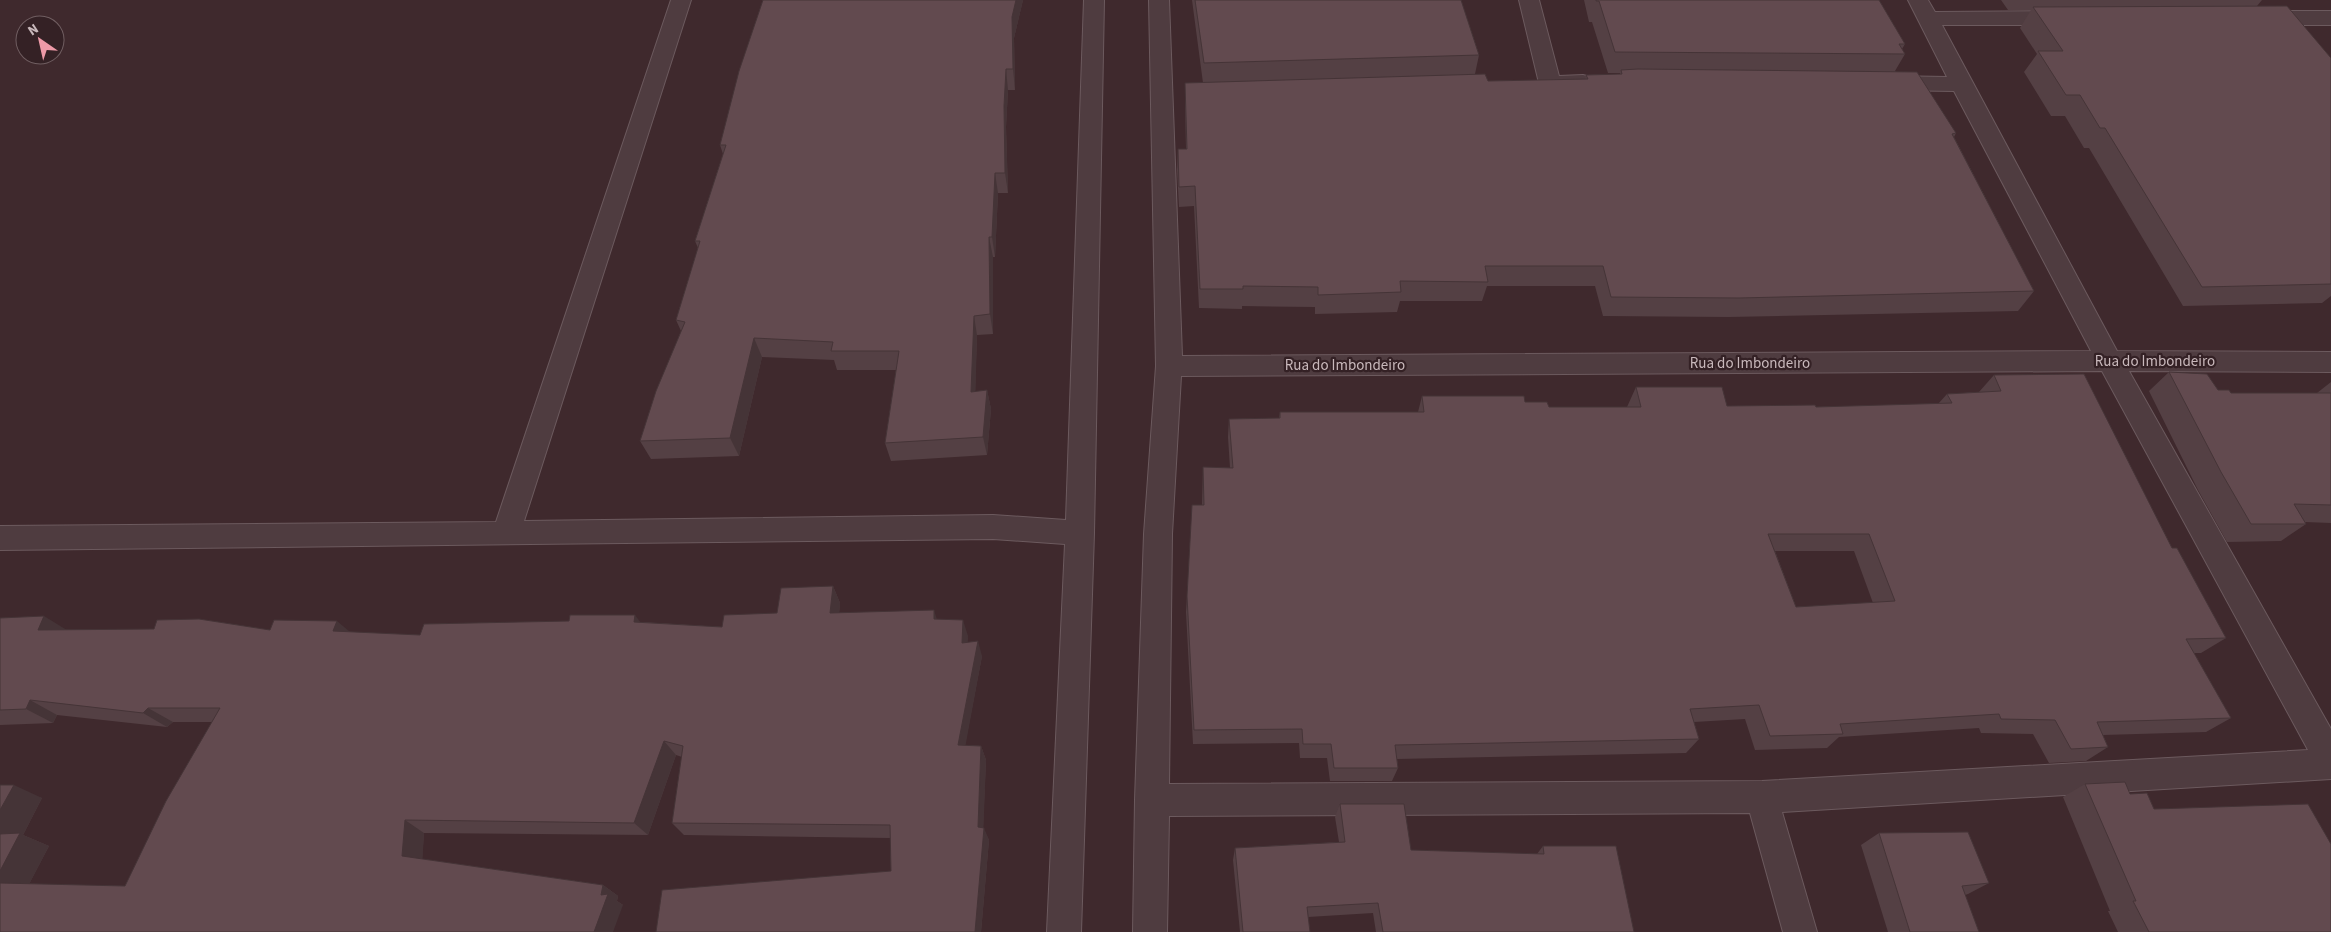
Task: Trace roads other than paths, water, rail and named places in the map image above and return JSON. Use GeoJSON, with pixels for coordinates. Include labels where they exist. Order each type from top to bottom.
{"type":"FeatureCollection","features":[{"type":"Feature","properties":{"kind":"street"},"geometry":{"type":"LineString","coordinates":[[506,534],[681,0]]}},
{"type":"Feature","properties":{"kind":"street"},"geometry":{"type":"LineString","coordinates":[[1064,932],[1080,533],[1094,0]]}},
{"type":"Feature","properties":{"kind":"street"},"geometry":{"type":"LineString","coordinates":[[1150,932],[1151,800],[1158,534],[1169,366],[1170,95],[1159,0]]}},
{"type":"Feature","properties":{"kind":"street"},"geometry":{"type":"LineString","coordinates":[[1529,0],[1540,83],[1603,81]]}},
{"type":"Feature","properties":{"kind":"street"},"geometry":{"type":"LineString","coordinates":[[1923,9],[2085,18]]}},
{"type":"Feature","properties":{"kind":"street"},"geometry":{"type":"LineString","coordinates":[[1151,800],[1762,797],[2331,762],[2109,361],[1923,9]]}},
{"type":"Feature","properties":{"kind":"street"},"geometry":{"type":"LineString","coordinates":[[2243,17],[2331,18]]}},
{"type":"Feature","properties":{"kind":"street"},"geometry":{"type":"LineString","coordinates":[[1863,83],[1961,84]]}},
{"type":"Feature","properties":{"kind":"street","name":"Rua do Imbondeiro"},"geometry":{"type":"LineString","coordinates":[[1169,366],[2109,361],[2331,362]]}},
{"type":"Feature","properties":{"kind":"street"},"geometry":{"type":"LineString","coordinates":[[0,538],[506,534],[993,527],[1080,533]]}},
{"type":"Feature","properties":{"kind":"street"},"geometry":{"type":"LineString","coordinates":[[1762,797],[1800,932]]}}]}
